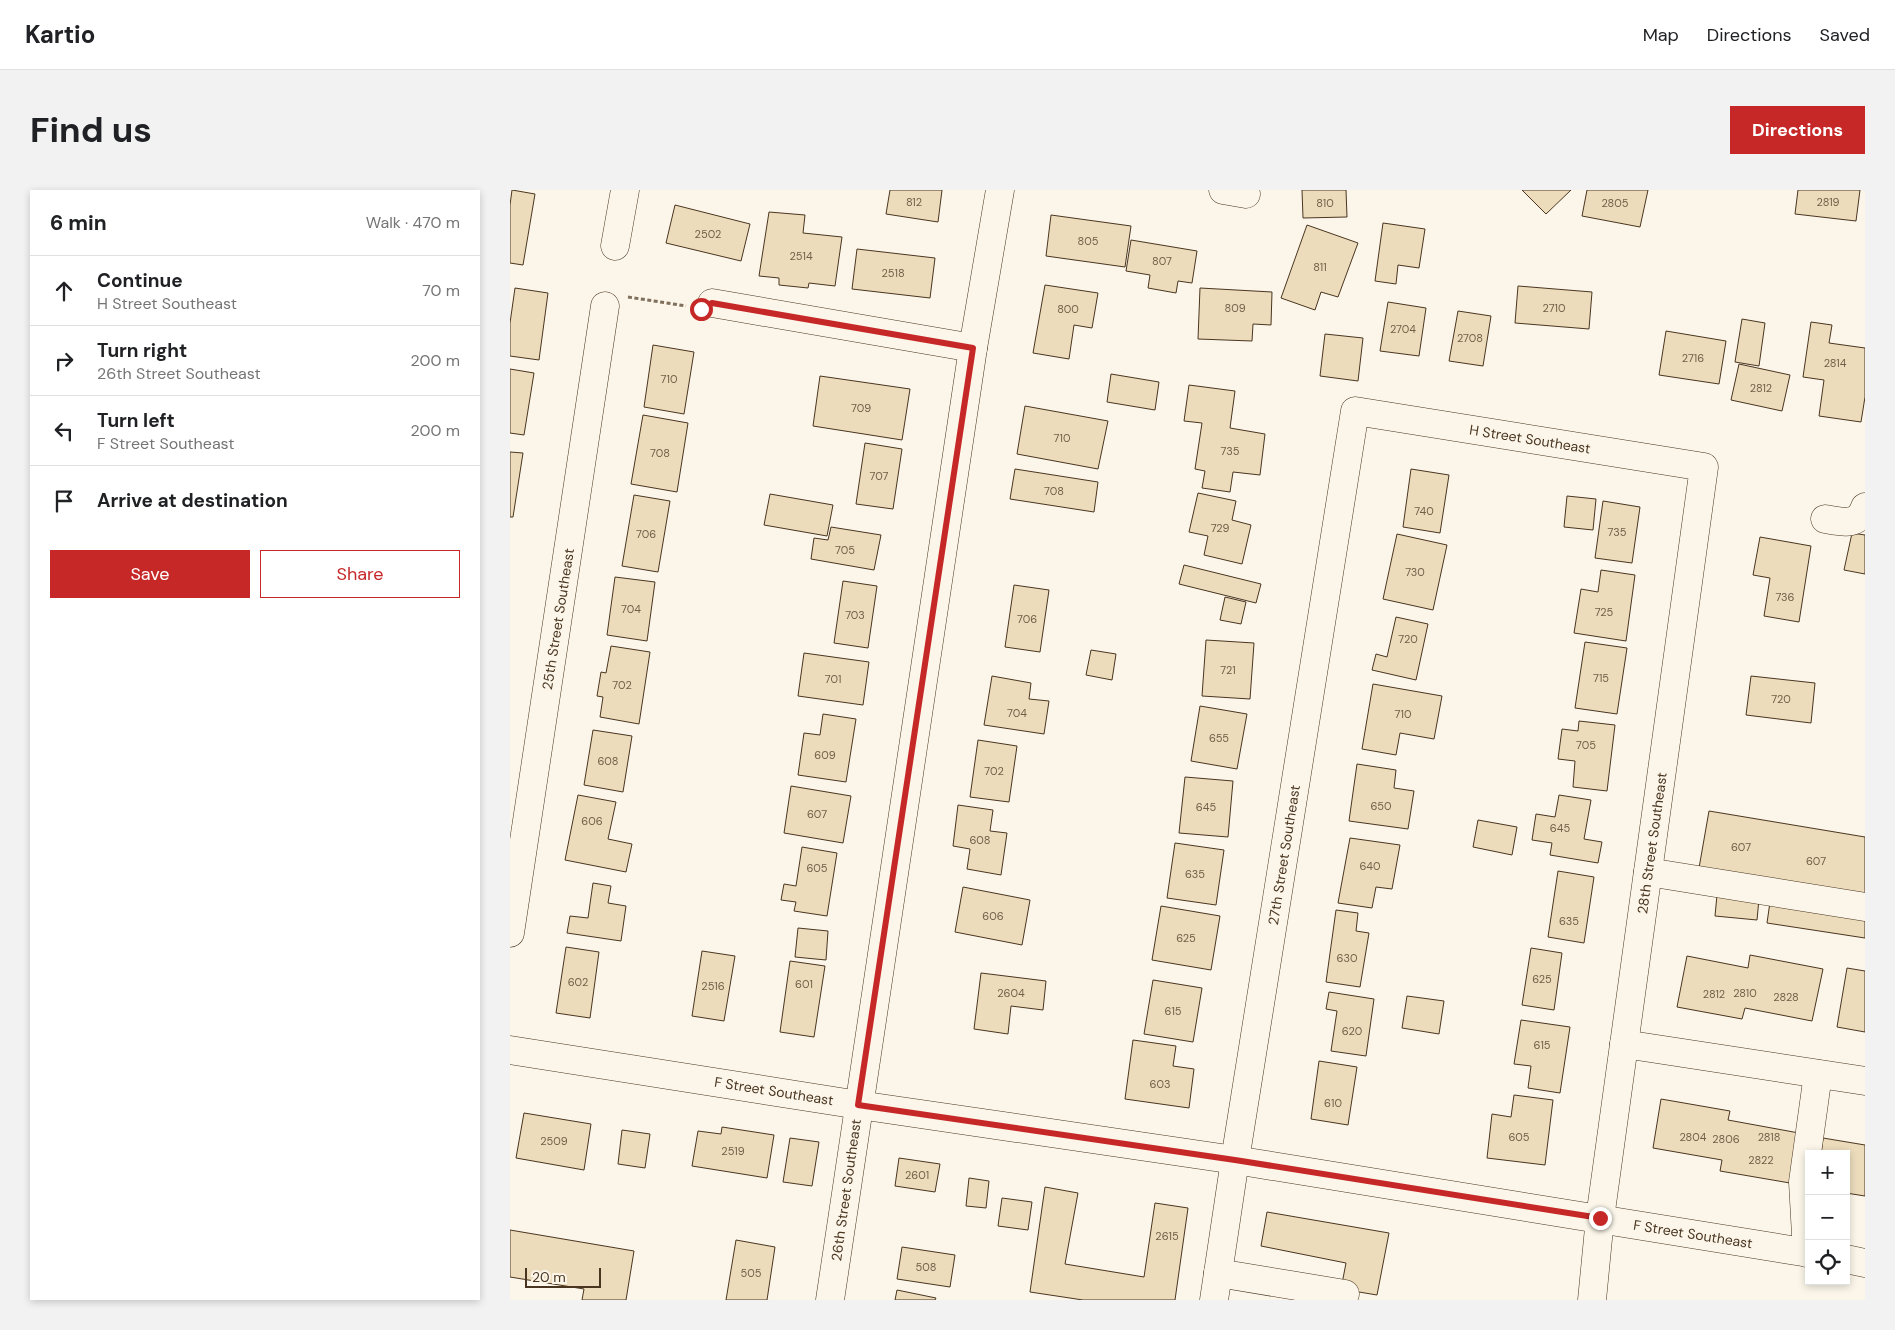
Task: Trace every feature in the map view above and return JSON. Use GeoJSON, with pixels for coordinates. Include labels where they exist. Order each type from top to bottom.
{"type":"FeatureCollection","features":[{"type":"Feature","properties":{"kind":"street"},"geometry":{"type":"LineString","coordinates":[[615,246],[625,190]]}},
{"type":"Feature","properties":{"kind":"street","name":"26th Street Southeast"},"geometry":{"type":"LineString","coordinates":[[830,1300],[973,348],[1000,190]]}},
{"type":"Feature","properties":{"kind":"street","name":"25th Street Southeast"},"geometry":{"type":"LineString","coordinates":[[510,933],[614,299]]}},
{"type":"Feature","properties":{"kind":"street"},"geometry":{"type":"LineString","coordinates":[[712,303],[973,348]]}},
{"type":"Feature","properties":{"kind":"street","name":"H Street Southeast"},"geometry":{"type":"LineString","coordinates":[[1355,411],[1704,467]]}},
{"type":"Feature","properties":{"kind":"street","name":"27th Street Southeast"},"geometry":{"type":"LineString","coordinates":[[1214,1300],[1355,411]]}},
{"type":"Feature","properties":{"kind":"street","name":"28th Street Southeast"},"geometry":{"type":"LineString","coordinates":[[1592,1300],[1600,1218],[1704,467]]}},
{"type":"Feature","properties":{"kind":"street"},"geometry":{"type":"LineString","coordinates":[[1825,519],[1849,523],[1857,520],[1865,507]]}},
{"type":"Feature","properties":{"kind":"street"},"geometry":{"type":"LineString","coordinates":[[1648,872],[1865,906]]}},
{"type":"Feature","properties":{"kind":"street"},"geometry":{"type":"LineString","coordinates":[[1624,1044],[1865,1082]]}},
{"type":"Feature","properties":{"kind":"street","name":"F Street Southeast"},"geometry":{"type":"LineString","coordinates":[[510,1050],[858,1105],[1235,1160],[1805,1252]]}},
{"type":"Feature","properties":{"kind":"street"},"geometry":{"type":"LineString","coordinates":[[1807,1240],[1803,1182],[1818,1074]]}},
{"type":"Feature","properties":{"kind":"street"},"geometry":{"type":"LineString","coordinates":[[1850,1260],[1865,1262]]}},
{"type":"Feature","properties":{"kind":"street"},"geometry":{"type":"LineString","coordinates":[[1218,1273],[1345,1294]]}},
{"type":"Feature","properties":{"kind":"path"},"geometry":{"type":"LineString","coordinates":[[614,299],[628,297],[701,309],[712,303]]}},
{"type":"Feature","properties":{"kind":"building"},"geometry":{"type":"Polygon","coordinates":[[[512,190],[535,194],[523,265],[510,263],[510,205],[512,190]]]}},
{"type":"Feature","properties":{"kind":"building"},"geometry":{"type":"Polygon","coordinates":[[[890,190],[942,190],[938,222],[886,214],[890,190]]]}},
{"type":"Feature","properties":{"kind":"building"},"geometry":{"type":"Polygon","coordinates":[[[1302,190],[1346,190],[1347,217],[1303,218],[1302,190]]]}},
{"type":"Feature","properties":{"kind":"building"},"geometry":{"type":"Polygon","coordinates":[[[1522,190],[1571,190],[1546,214],[1522,190]]]}},
{"type":"Feature","properties":{"kind":"building"},"geometry":{"type":"Polygon","coordinates":[[[1587,190],[1648,190],[1640,227],[1582,216],[1587,190]]]}},
{"type":"Feature","properties":{"kind":"building"},"geometry":{"type":"Polygon","coordinates":[[[1798,190],[1860,190],[1856,221],[1795,214],[1798,190]]]}},
{"type":"Feature","properties":{"kind":"building"},"geometry":{"type":"Polygon","coordinates":[[[675,205],[750,224],[741,261],[666,243],[675,205]]]}},
{"type":"Feature","properties":{"kind":"building"},"geometry":{"type":"Polygon","coordinates":[[[769,212],[805,215],[803,233],[842,237],[835,286],[809,283],[808,288],[779,285],[779,278],[759,276],[769,212]]]}},
{"type":"Feature","properties":{"kind":"building"},"geometry":{"type":"Polygon","coordinates":[[[1051,215],[1131,226],[1125,267],[1046,256],[1051,215]]]}},
{"type":"Feature","properties":{"kind":"building"},"geometry":{"type":"Polygon","coordinates":[[[1383,223],[1425,229],[1419,268],[1398,265],[1396,284],[1375,281],[1383,223]]]}},
{"type":"Feature","properties":{"kind":"building"},"geometry":{"type":"Polygon","coordinates":[[[1307,225],[1358,243],[1338,297],[1321,292],[1315,310],[1281,298],[1307,225]]]}},
{"type":"Feature","properties":{"kind":"building"},"geometry":{"type":"Polygon","coordinates":[[[1131,240],[1197,251],[1192,283],[1178,281],[1176,293],[1148,288],[1150,275],[1126,271],[1131,240]]]}},
{"type":"Feature","properties":{"kind":"building"},"geometry":{"type":"Polygon","coordinates":[[[857,249],[935,258],[930,298],[852,289],[857,249]]]}},
{"type":"Feature","properties":{"kind":"building"},"geometry":{"type":"Polygon","coordinates":[[[1045,285],[1098,293],[1092,328],[1074,325],[1069,359],[1033,353],[1045,285]]]}},
{"type":"Feature","properties":{"kind":"building"},"geometry":{"type":"Polygon","coordinates":[[[1518,286],[1592,292],[1589,329],[1515,323],[1518,286]]]}},
{"type":"Feature","properties":{"kind":"building"},"geometry":{"type":"Polygon","coordinates":[[[515,288],[548,293],[539,360],[510,356],[510,323],[515,288]]]}},
{"type":"Feature","properties":{"kind":"building"},"geometry":{"type":"Polygon","coordinates":[[[1200,288],[1272,292],[1271,325],[1253,324],[1252,341],[1198,339],[1200,288]]]}},
{"type":"Feature","properties":{"kind":"building"},"geometry":{"type":"Polygon","coordinates":[[[1388,302],[1426,308],[1419,356],[1380,351],[1388,302]]]}},
{"type":"Feature","properties":{"kind":"building"},"geometry":{"type":"Polygon","coordinates":[[[1458,311],[1491,316],[1483,366],[1449,361],[1458,311]]]}},
{"type":"Feature","properties":{"kind":"building"},"geometry":{"type":"Polygon","coordinates":[[[1742,319],[1765,323],[1759,366],[1735,362],[1742,319]]]}},
{"type":"Feature","properties":{"kind":"building"},"geometry":{"type":"Polygon","coordinates":[[[1811,322],[1832,325],[1829,343],[1865,348],[1865,397],[1861,422],[1819,416],[1824,380],[1803,377],[1811,322]]]}},
{"type":"Feature","properties":{"kind":"building"},"geometry":{"type":"Polygon","coordinates":[[[1666,331],[1726,341],[1719,384],[1659,375],[1666,331]]]}},
{"type":"Feature","properties":{"kind":"building"},"geometry":{"type":"Polygon","coordinates":[[[1325,334],[1363,338],[1358,381],[1320,376],[1325,334]]]}},
{"type":"Feature","properties":{"kind":"building"},"geometry":{"type":"Polygon","coordinates":[[[653,345],[694,352],[684,414],[644,407],[653,345]]]}},
{"type":"Feature","properties":{"kind":"building"},"geometry":{"type":"Polygon","coordinates":[[[1739,364],[1790,375],[1782,411],[1731,400],[1739,364]]]}},
{"type":"Feature","properties":{"kind":"building"},"geometry":{"type":"Polygon","coordinates":[[[510,369],[534,373],[524,435],[510,433],[510,369]]]}},
{"type":"Feature","properties":{"kind":"building"},"geometry":{"type":"Polygon","coordinates":[[[1111,374],[1159,382],[1155,410],[1107,402],[1111,374]]]}},
{"type":"Feature","properties":{"kind":"building"},"geometry":{"type":"Polygon","coordinates":[[[820,376],[910,389],[902,440],[813,426],[820,376]]]}},
{"type":"Feature","properties":{"kind":"building"},"geometry":{"type":"Polygon","coordinates":[[[1189,385],[1235,391],[1230,428],[1265,434],[1260,475],[1233,472],[1230,492],[1202,488],[1205,471],[1195,469],[1202,423],[1184,421],[1189,385]]]}},
{"type":"Feature","properties":{"kind":"building"},"geometry":{"type":"Polygon","coordinates":[[[1025,406],[1108,421],[1098,469],[1017,454],[1025,406]]]}},
{"type":"Feature","properties":{"kind":"building"},"geometry":{"type":"Polygon","coordinates":[[[643,415],[688,423],[677,492],[631,484],[643,415]]]}},
{"type":"Feature","properties":{"kind":"building"},"geometry":{"type":"Polygon","coordinates":[[[865,443],[902,449],[893,509],[856,504],[865,443]]]}},
{"type":"Feature","properties":{"kind":"building"},"geometry":{"type":"Polygon","coordinates":[[[510,452],[523,453],[513,517],[510,517],[510,452]]]}},
{"type":"Feature","properties":{"kind":"building"},"geometry":{"type":"Polygon","coordinates":[[[1015,469],[1098,482],[1094,512],[1010,499],[1015,469]]]}},
{"type":"Feature","properties":{"kind":"building"},"geometry":{"type":"Polygon","coordinates":[[[1411,469],[1449,475],[1440,533],[1403,527],[1411,469]]]}},
{"type":"Feature","properties":{"kind":"building"},"geometry":{"type":"Polygon","coordinates":[[[1198,493],[1236,501],[1232,520],[1251,525],[1242,564],[1204,555],[1208,536],[1189,532],[1198,493]]]}},
{"type":"Feature","properties":{"kind":"building"},"geometry":{"type":"Polygon","coordinates":[[[770,494],[833,505],[827,536],[764,525],[770,494]]]}},
{"type":"Feature","properties":{"kind":"building"},"geometry":{"type":"Polygon","coordinates":[[[634,495],[670,501],[658,572],[622,566],[634,495]]]}},
{"type":"Feature","properties":{"kind":"building"},"geometry":{"type":"Polygon","coordinates":[[[1567,496],[1596,499],[1593,530],[1564,527],[1567,496]]]}},
{"type":"Feature","properties":{"kind":"building"},"geometry":{"type":"Polygon","coordinates":[[[1603,501],[1640,507],[1632,563],[1595,558],[1603,501]]]}},
{"type":"Feature","properties":{"kind":"building"},"geometry":{"type":"Polygon","coordinates":[[[831,527],[881,535],[874,570],[811,559],[814,538],[828,540],[831,527]]]}},
{"type":"Feature","properties":{"kind":"building"},"geometry":{"type":"Polygon","coordinates":[[[1852,533],[1865,535],[1865,574],[1844,570],[1852,533]]]}},
{"type":"Feature","properties":{"kind":"building"},"geometry":{"type":"Polygon","coordinates":[[[1397,534],[1447,545],[1433,610],[1383,599],[1397,534]]]}},
{"type":"Feature","properties":{"kind":"building"},"geometry":{"type":"Polygon","coordinates":[[[1760,537],[1811,546],[1799,622],[1764,616],[1770,578],[1753,575],[1760,537]]]}},
{"type":"Feature","properties":{"kind":"building"},"geometry":{"type":"Polygon","coordinates":[[[1184,565],[1261,584],[1256,603],[1179,584],[1184,565]]]}},
{"type":"Feature","properties":{"kind":"building"},"geometry":{"type":"Polygon","coordinates":[[[1601,570],[1635,575],[1626,641],[1574,633],[1581,589],[1598,592],[1601,570]]]}},
{"type":"Feature","properties":{"kind":"building"},"geometry":{"type":"Polygon","coordinates":[[[615,577],[655,582],[647,641],[607,635],[615,577]]]}},
{"type":"Feature","properties":{"kind":"building"},"geometry":{"type":"Polygon","coordinates":[[[843,581],[877,586],[868,648],[834,643],[843,581]]]}},
{"type":"Feature","properties":{"kind":"building"},"geometry":{"type":"Polygon","coordinates":[[[1014,585],[1049,590],[1040,652],[1005,647],[1014,585]]]}},
{"type":"Feature","properties":{"kind":"building"},"geometry":{"type":"Polygon","coordinates":[[[1225,597],[1246,602],[1241,624],[1220,620],[1225,597]]]}},
{"type":"Feature","properties":{"kind":"building"},"geometry":{"type":"Polygon","coordinates":[[[1396,617],[1428,624],[1416,680],[1372,670],[1376,654],[1387,657],[1396,617]]]}},
{"type":"Feature","properties":{"kind":"building"},"geometry":{"type":"Polygon","coordinates":[[[1206,640],[1254,643],[1250,699],[1202,696],[1206,640]]]}},
{"type":"Feature","properties":{"kind":"building"},"geometry":{"type":"Polygon","coordinates":[[[1585,642],[1627,648],[1617,714],[1575,708],[1585,642]]]}},
{"type":"Feature","properties":{"kind":"building"},"geometry":{"type":"Polygon","coordinates":[[[611,646],[650,652],[639,724],[600,717],[603,697],[597,696],[601,672],[606,673],[611,646]]]}},
{"type":"Feature","properties":{"kind":"building"},"geometry":{"type":"Polygon","coordinates":[[[1091,650],[1116,654],[1112,680],[1086,675],[1091,650]]]}},
{"type":"Feature","properties":{"kind":"building"},"geometry":{"type":"Polygon","coordinates":[[[804,653],[869,662],[863,705],[798,696],[804,653]]]}},
{"type":"Feature","properties":{"kind":"building"},"geometry":{"type":"Polygon","coordinates":[[[992,676],[1031,683],[1029,699],[1049,701],[1044,734],[984,725],[992,676]]]}},
{"type":"Feature","properties":{"kind":"building"},"geometry":{"type":"Polygon","coordinates":[[[1751,676],[1815,683],[1811,723],[1746,715],[1751,676]]]}},
{"type":"Feature","properties":{"kind":"building"},"geometry":{"type":"Polygon","coordinates":[[[1373,684],[1442,696],[1434,739],[1400,733],[1396,755],[1362,749],[1373,684]]]}},
{"type":"Feature","properties":{"kind":"building"},"geometry":{"type":"Polygon","coordinates":[[[1200,706],[1247,714],[1237,769],[1191,761],[1200,706]]]}},
{"type":"Feature","properties":{"kind":"building"},"geometry":{"type":"Polygon","coordinates":[[[823,714],[856,719],[846,782],[798,775],[804,733],[820,735],[823,714]]]}},
{"type":"Feature","properties":{"kind":"building"},"geometry":{"type":"Polygon","coordinates":[[[1579,721],[1615,725],[1607,791],[1573,787],[1575,761],[1558,759],[1562,729],[1578,731],[1579,721]]]}},
{"type":"Feature","properties":{"kind":"building"},"geometry":{"type":"Polygon","coordinates":[[[593,730],[632,736],[623,792],[584,785],[593,730]]]}},
{"type":"Feature","properties":{"kind":"building"},"geometry":{"type":"Polygon","coordinates":[[[978,740],[1017,746],[1009,802],[970,797],[978,740]]]}},
{"type":"Feature","properties":{"kind":"building"},"geometry":{"type":"Polygon","coordinates":[[[1357,764],[1396,770],[1394,788],[1414,791],[1408,829],[1349,821],[1357,764]]]}},
{"type":"Feature","properties":{"kind":"building"},"geometry":{"type":"Polygon","coordinates":[[[1185,777],[1233,781],[1228,837],[1179,833],[1185,777]]]}},
{"type":"Feature","properties":{"kind":"building"},"geometry":{"type":"Polygon","coordinates":[[[791,786],[851,796],[843,843],[784,833],[791,786]]]}},
{"type":"Feature","properties":{"kind":"building"},"geometry":{"type":"Polygon","coordinates":[[[578,795],[616,802],[608,839],[632,844],[626,872],[565,860],[578,795]]]}},
{"type":"Feature","properties":{"kind":"building"},"geometry":{"type":"Polygon","coordinates":[[[1559,795],[1591,800],[1584,839],[1602,842],[1598,863],[1550,855],[1552,843],[1532,840],[1536,814],[1555,817],[1559,795]]]}},
{"type":"Feature","properties":{"kind":"building"},"geometry":{"type":"Polygon","coordinates":[[[958,805],[993,810],[990,831],[1007,833],[1001,875],[967,869],[970,849],[953,846],[958,805]]]}},
{"type":"Feature","properties":{"kind":"building"},"geometry":{"type":"Polygon","coordinates":[[[1709,811],[1865,837],[1865,896],[1699,868],[1709,811]]]}},
{"type":"Feature","properties":{"kind":"building"},"geometry":{"type":"Polygon","coordinates":[[[1478,820],[1517,827],[1512,855],[1473,847],[1478,820]]]}},
{"type":"Feature","properties":{"kind":"building"},"geometry":{"type":"Polygon","coordinates":[[[1350,838],[1400,845],[1392,889],[1376,887],[1372,908],[1338,903],[1350,838]]]}},
{"type":"Feature","properties":{"kind":"building"},"geometry":{"type":"Polygon","coordinates":[[[1175,843],[1224,850],[1216,905],[1167,898],[1175,843]]]}},
{"type":"Feature","properties":{"kind":"building"},"geometry":{"type":"Polygon","coordinates":[[[802,847],[837,853],[827,916],[794,911],[796,902],[781,900],[784,884],[796,886],[802,847]]]}},
{"type":"Feature","properties":{"kind":"building"},"geometry":{"type":"Polygon","coordinates":[[[1558,871],[1594,877],[1584,943],[1548,937],[1558,871]]]}},
{"type":"Feature","properties":{"kind":"building"},"geometry":{"type":"Polygon","coordinates":[[[593,883],[611,886],[608,903],[626,906],[621,941],[567,933],[570,916],[588,918],[593,883]]]}},
{"type":"Feature","properties":{"kind":"building"},"geometry":{"type":"Polygon","coordinates":[[[963,887],[1030,900],[1022,945],[955,932],[963,887]]]}},
{"type":"Feature","properties":{"kind":"building"},"geometry":{"type":"Polygon","coordinates":[[[1717,895],[1759,899],[1757,920],[1715,916],[1717,895]]]}},
{"type":"Feature","properties":{"kind":"building"},"geometry":{"type":"Polygon","coordinates":[[[1770,902],[1865,916],[1865,938],[1767,923],[1770,902]]]}},
{"type":"Feature","properties":{"kind":"building"},"geometry":{"type":"Polygon","coordinates":[[[1161,906],[1220,916],[1211,970],[1152,960],[1161,906]]]}},
{"type":"Feature","properties":{"kind":"building"},"geometry":{"type":"Polygon","coordinates":[[[1336,910],[1358,913],[1356,931],[1369,933],[1360,987],[1326,982],[1336,910]]]}},
{"type":"Feature","properties":{"kind":"building"},"geometry":{"type":"Polygon","coordinates":[[[798,928],[828,931],[826,960],[795,957],[798,928]]]}},
{"type":"Feature","properties":{"kind":"building"},"geometry":{"type":"Polygon","coordinates":[[[566,947],[599,952],[590,1018],[556,1013],[566,947]]]}},
{"type":"Feature","properties":{"kind":"building"},"geometry":{"type":"Polygon","coordinates":[[[1531,948],[1562,953],[1554,1010],[1522,1005],[1531,948]]]}},
{"type":"Feature","properties":{"kind":"building"},"geometry":{"type":"Polygon","coordinates":[[[702,951],[735,956],[724,1021],[692,1016],[702,951]]]}},
{"type":"Feature","properties":{"kind":"building"},"geometry":{"type":"Polygon","coordinates":[[[1750,955],[1823,969],[1812,1021],[1745,1008],[1742,1019],[1677,1007],[1687,956],[1748,968],[1750,955]]]}},
{"type":"Feature","properties":{"kind":"building"},"geometry":{"type":"Polygon","coordinates":[[[790,961],[825,966],[814,1037],[780,1032],[790,961]]]}},
{"type":"Feature","properties":{"kind":"building"},"geometry":{"type":"Polygon","coordinates":[[[1847,968],[1865,971],[1865,1032],[1837,1027],[1847,968]]]}},
{"type":"Feature","properties":{"kind":"building"},"geometry":{"type":"Polygon","coordinates":[[[981,973],[1046,981],[1043,1010],[1011,1006],[1008,1034],[974,1029],[981,973]]]}},
{"type":"Feature","properties":{"kind":"building"},"geometry":{"type":"Polygon","coordinates":[[[1153,980],[1202,988],[1193,1042],[1144,1034],[1153,980]]]}},
{"type":"Feature","properties":{"kind":"building"},"geometry":{"type":"Polygon","coordinates":[[[1329,992],[1374,999],[1366,1056],[1331,1051],[1337,1011],[1326,1009],[1329,992]]]}},
{"type":"Feature","properties":{"kind":"building"},"geometry":{"type":"Polygon","coordinates":[[[1407,996],[1444,1001],[1439,1034],[1402,1028],[1407,996]]]}},
{"type":"Feature","properties":{"kind":"building"},"geometry":{"type":"Polygon","coordinates":[[[1521,1020],[1570,1027],[1560,1093],[1528,1088],[1531,1066],[1514,1064],[1521,1020]]]}},
{"type":"Feature","properties":{"kind":"building"},"geometry":{"type":"Polygon","coordinates":[[[1133,1040],[1176,1046],[1173,1066],[1194,1069],[1189,1108],[1125,1099],[1133,1040]]]}},
{"type":"Feature","properties":{"kind":"building"},"geometry":{"type":"Polygon","coordinates":[[[1319,1061],[1357,1067],[1348,1125],[1311,1119],[1319,1061]]]}},
{"type":"Feature","properties":{"kind":"building"},"geometry":{"type":"Polygon","coordinates":[[[1514,1095],[1553,1100],[1545,1165],[1487,1158],[1492,1114],[1511,1117],[1514,1095]]]}},
{"type":"Feature","properties":{"kind":"building"},"geometry":{"type":"Polygon","coordinates":[[[1661,1099],[1730,1111],[1728,1120],[1799,1133],[1790,1183],[1720,1171],[1722,1160],[1653,1148],[1661,1099]]]}},
{"type":"Feature","properties":{"kind":"building"},"geometry":{"type":"Polygon","coordinates":[[[524,1113],[591,1124],[584,1170],[516,1158],[524,1113]]]}},
{"type":"Feature","properties":{"kind":"building"},"geometry":{"type":"Polygon","coordinates":[[[722,1127],[774,1135],[767,1178],[692,1166],[698,1131],[721,1134],[722,1127]]]}},
{"type":"Feature","properties":{"kind":"building"},"geometry":{"type":"Polygon","coordinates":[[[622,1130],[650,1134],[645,1168],[618,1164],[622,1130]]]}},
{"type":"Feature","properties":{"kind":"building"},"geometry":{"type":"Polygon","coordinates":[[[790,1138],[819,1142],[812,1186],[783,1182],[790,1138]]]}},
{"type":"Feature","properties":{"kind":"building"},"geometry":{"type":"Polygon","coordinates":[[[1823,1138],[1865,1145],[1865,1196],[1850,1194],[1850,1150],[1822,1150],[1823,1138]]]}},
{"type":"Feature","properties":{"kind":"building"},"geometry":{"type":"Polygon","coordinates":[[[899,1158],[940,1164],[935,1192],[895,1186],[899,1158]]]}},
{"type":"Feature","properties":{"kind":"building"},"geometry":{"type":"Polygon","coordinates":[[[969,1178],[989,1181],[986,1208],[966,1206],[969,1178]]]}},
{"type":"Feature","properties":{"kind":"building"},"geometry":{"type":"Polygon","coordinates":[[[1045,1187],[1078,1193],[1065,1264],[1144,1277],[1155,1203],[1188,1208],[1175,1300],[1083,1300],[1030,1292],[1045,1187]]]}},
{"type":"Feature","properties":{"kind":"building"},"geometry":{"type":"Polygon","coordinates":[[[1002,1198],[1032,1202],[1028,1230],[998,1226],[1002,1198]]]}},
{"type":"Feature","properties":{"kind":"building"},"geometry":{"type":"Polygon","coordinates":[[[1267,1212],[1389,1233],[1377,1295],[1341,1289],[1346,1263],[1261,1246],[1267,1212]]]}},
{"type":"Feature","properties":{"kind":"building"},"geometry":{"type":"Polygon","coordinates":[[[510,1230],[634,1251],[626,1300],[582,1300],[584,1289],[510,1277],[510,1230]]]}},
{"type":"Feature","properties":{"kind":"building"},"geometry":{"type":"Polygon","coordinates":[[[736,1240],[775,1247],[767,1300],[726,1300],[736,1240]]]}},
{"type":"Feature","properties":{"kind":"building"},"geometry":{"type":"Polygon","coordinates":[[[902,1247],[955,1255],[950,1287],[897,1279],[902,1247]]]}},
{"type":"Feature","properties":{"kind":"building"},"geometry":{"type":"Polygon","coordinates":[[[897,1290],[936,1298],[935,1300],[895,1300],[897,1290]]]}},
{"type":"Feature","properties":{"kind":"route"},"geometry":{"type":"LineString","coordinates":[[701,309],[712,303],[973,348],[858,1105],[1235,1160],[1600,1218]]}}]}
